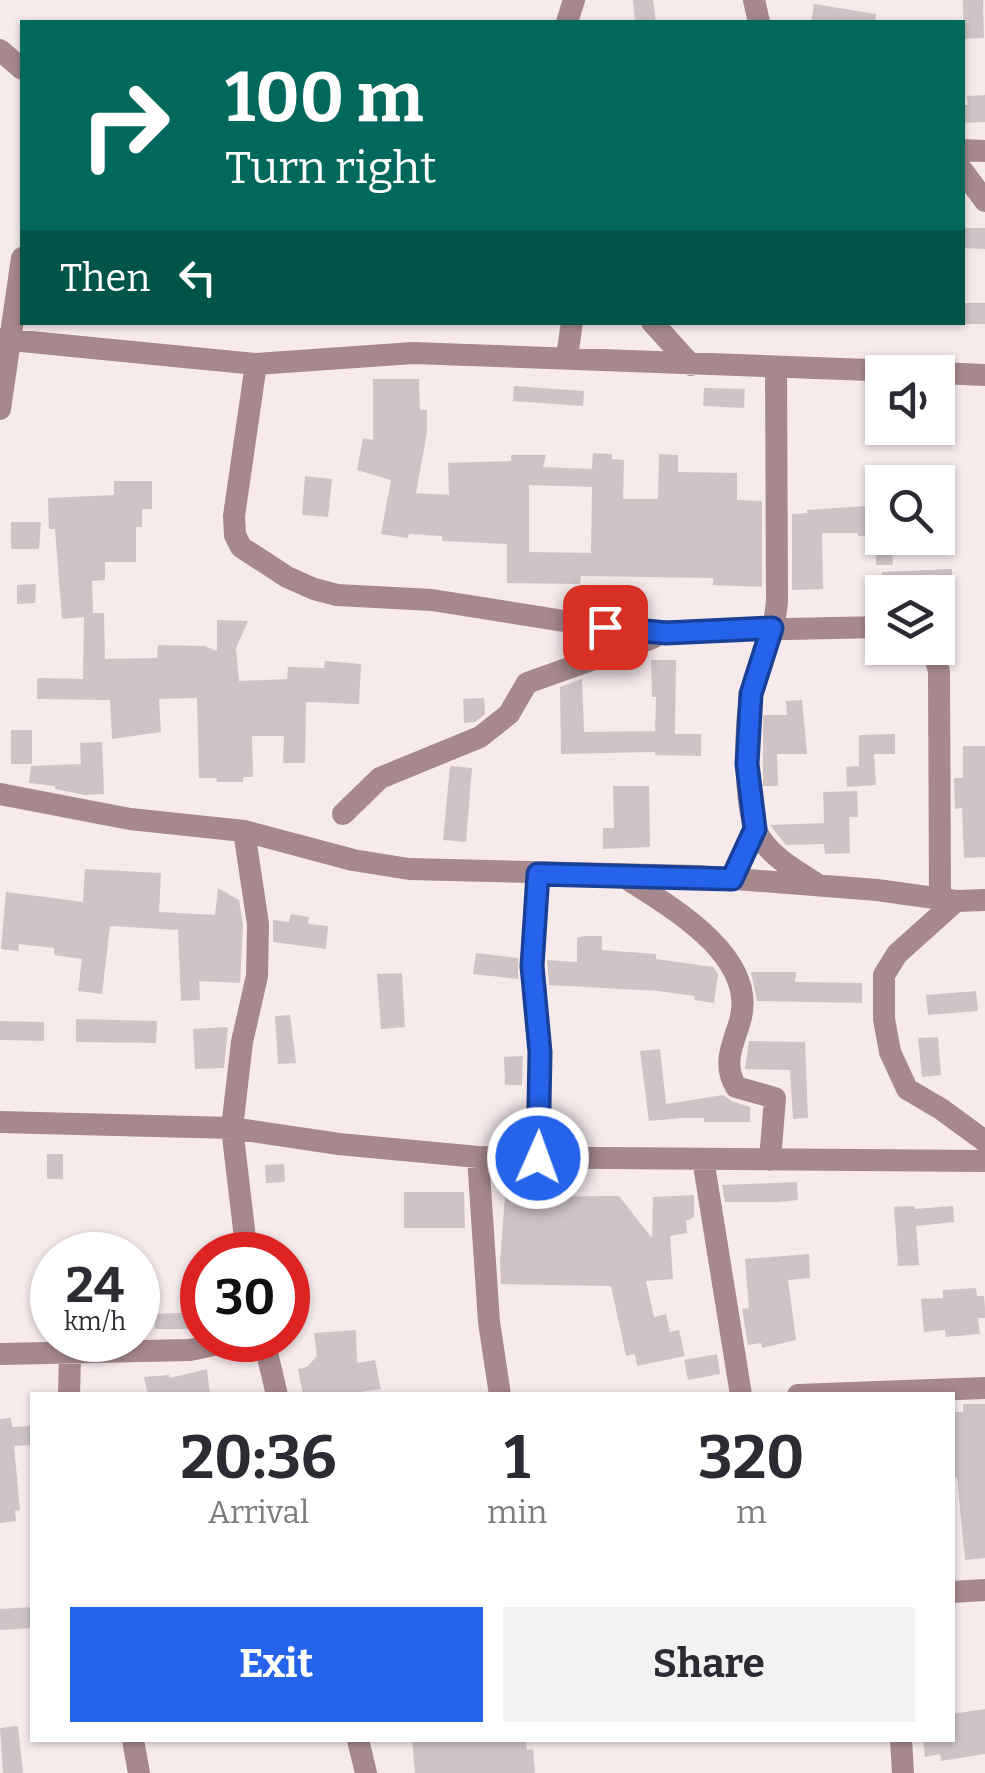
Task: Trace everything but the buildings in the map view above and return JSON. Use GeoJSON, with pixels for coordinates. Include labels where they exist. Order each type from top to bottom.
{"type":"FeatureCollection","features":[{"type":"Feature","properties":{"kind":"street"},"geometry":{"type":"LineString","coordinates":[[0,50],[20,67]]}},
{"type":"Feature","properties":{"kind":"street"},"geometry":{"type":"LineString","coordinates":[[965,174],[985,200]]}},
{"type":"Feature","properties":{"kind":"street"},"geometry":{"type":"LineString","coordinates":[[0,409],[5,339],[20,268]]}},
{"type":"Feature","properties":{"kind":"street"},"geometry":{"type":"LineString","coordinates":[[567,357],[572,325]]}},
{"type":"Feature","properties":{"kind":"street"},"geometry":{"type":"LineString","coordinates":[[655,325],[691,365]]}},
{"type":"Feature","properties":{"kind":"street"},"geometry":{"type":"LineString","coordinates":[[5,339],[256,364],[413,353],[865,370]]}},
{"type":"Feature","properties":{"kind":"street"},"geometry":{"type":"LineString","coordinates":[[256,364],[234,535],[241,547],[314,589],[338,595],[432,600],[633,632],[865,627]]}},
{"type":"Feature","properties":{"kind":"street"},"geometry":{"type":"LineString","coordinates":[[776,367],[777,601],[751,694],[747,764],[755,829],[769,849],[820,886]]}},
{"type":"Feature","properties":{"kind":"street"},"geometry":{"type":"LineString","coordinates":[[955,374],[985,375]]}},
{"type":"Feature","properties":{"kind":"street"},"geometry":{"type":"LineString","coordinates":[[343,814],[380,778],[480,737],[509,714],[527,683],[666,633]]}},
{"type":"Feature","properties":{"kind":"street"},"geometry":{"type":"LineString","coordinates":[[937,665],[948,899],[897,954],[884,974],[884,1018],[890,1052],[907,1089],[985,1142]]}},
{"type":"Feature","properties":{"kind":"street"},"geometry":{"type":"LineString","coordinates":[[0,794],[130,819],[244,831],[354,860],[409,869],[732,879],[985,900]]}},
{"type":"Feature","properties":{"kind":"street"},"geometry":{"type":"LineString","coordinates":[[732,879],[755,829]]}},
{"type":"Feature","properties":{"kind":"street"},"geometry":{"type":"LineString","coordinates":[[244,831],[258,924],[257,976],[242,1042],[232,1128],[244,1232]]}},
{"type":"Feature","properties":{"kind":"street"},"geometry":{"type":"LineString","coordinates":[[538,874],[532,966],[540,1052],[538,1158]]}},
{"type":"Feature","properties":{"kind":"street"},"geometry":{"type":"LineString","coordinates":[[621,875],[685,917],[720,950],[741,982],[743,998],[740,1020],[729,1046],[729,1075],[736,1087],[776,1098],[770,1160]]}},
{"type":"Feature","properties":{"kind":"street"},"geometry":{"type":"LineString","coordinates":[[0,1122],[232,1128],[478,1158],[984,1160],[985,1168]]}},
{"type":"Feature","properties":{"kind":"street"},"geometry":{"type":"LineString","coordinates":[[478,1158],[490,1322],[500,1392]]}},
{"type":"Feature","properties":{"kind":"street"},"geometry":{"type":"LineString","coordinates":[[703,1159],[740,1392]]}},
{"type":"Feature","properties":{"kind":"street"},"geometry":{"type":"LineString","coordinates":[[0,1354],[30,1354]]}},
{"type":"Feature","properties":{"kind":"street"},"geometry":{"type":"LineString","coordinates":[[69,1392],[70,1362]]}},
{"type":"Feature","properties":{"kind":"street"},"geometry":{"type":"LineString","coordinates":[[269,1362],[276,1392]]}},
{"type":"Feature","properties":{"kind":"street"},"geometry":{"type":"LineString","coordinates":[[878,1392],[985,1388]]}},
{"type":"Feature","properties":{"kind":"street"},"geometry":{"type":"LineString","coordinates":[[955,1592],[985,1590]]}},
{"type":"Feature","properties":{"kind":"street"},"geometry":{"type":"LineString","coordinates":[[132,1742],[139,1773]]}},
{"type":"Feature","properties":{"kind":"street"},"geometry":{"type":"LineString","coordinates":[[358,1742],[366,1773]]}},
{"type":"Feature","properties":{"kind":"street"},"geometry":{"type":"LineString","coordinates":[[901,1742],[903,1773]]}},
{"type":"Feature","properties":{"kind":"route"},"geometry":{"type":"LineString","coordinates":[[538,1158],[540,1052],[532,966],[538,874],[732,879],[755,829],[747,764],[751,694],[772,628],[666,633],[605,627]]}}]}
